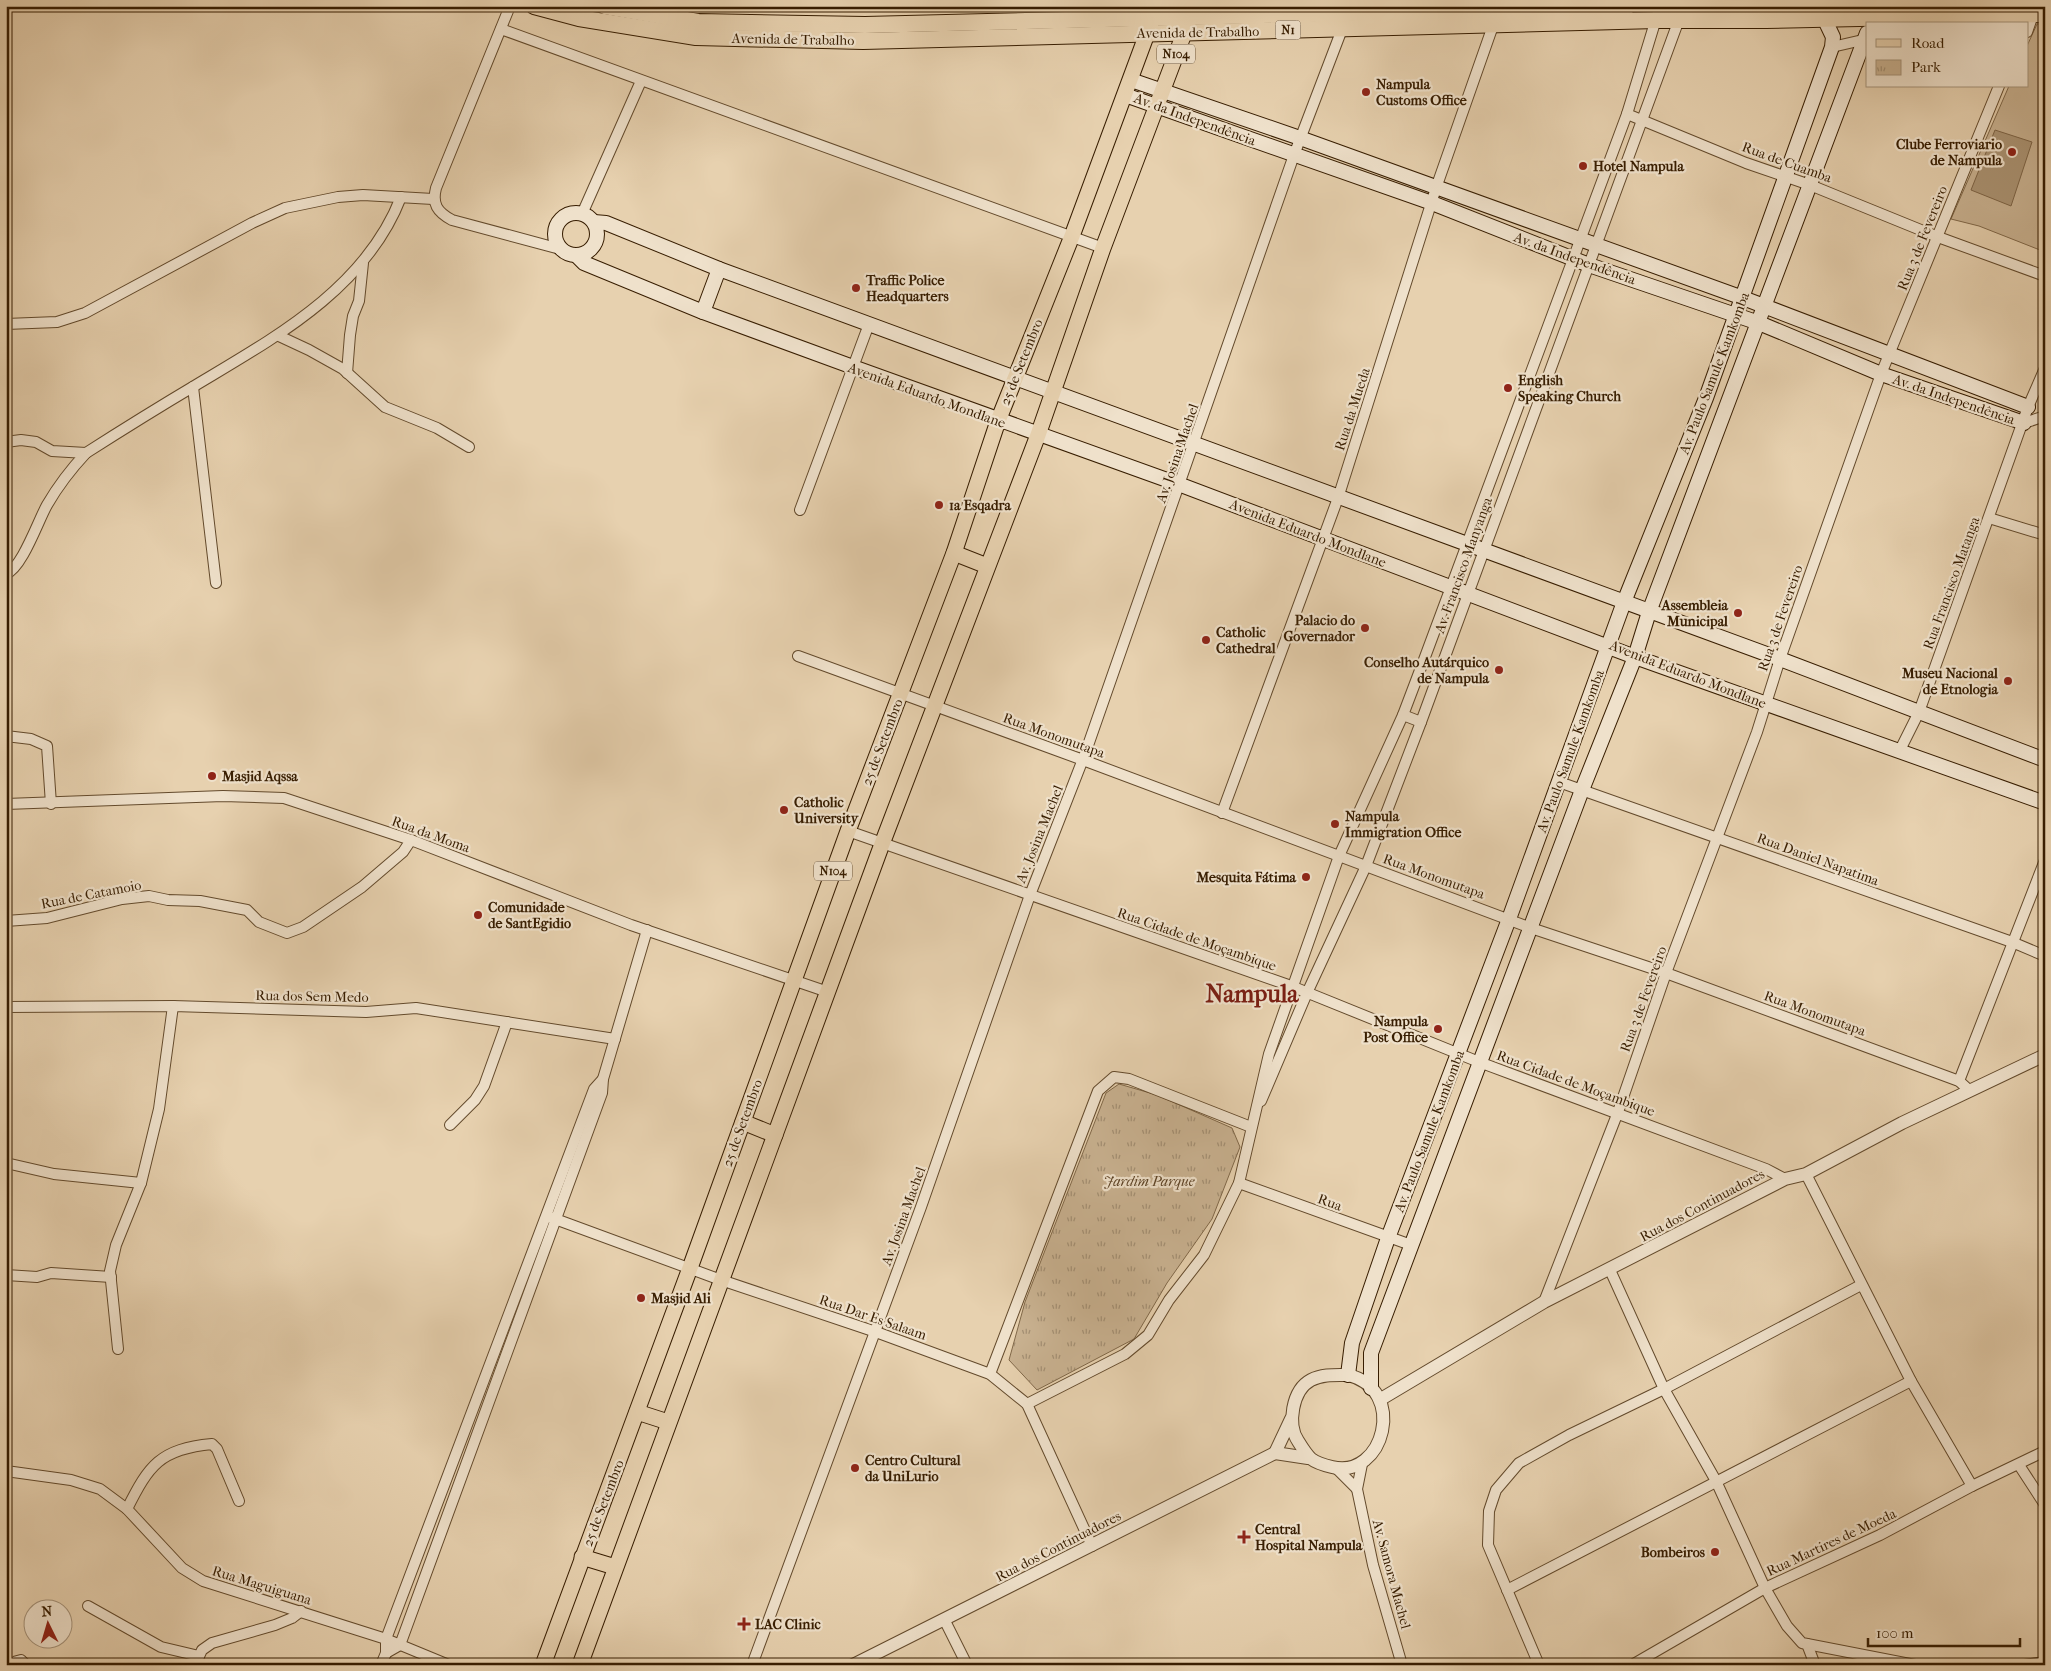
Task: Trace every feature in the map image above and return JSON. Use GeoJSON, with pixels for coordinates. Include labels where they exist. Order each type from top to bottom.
{"type":"FeatureCollection","features":[{"type":"Feature","properties":{"kind":"highway","name":"Avenida de Trabalho"},"geometry":{"type":"LineString","coordinates":[[534,6],[579,18],[697,29],[864,33],[1150,26],[1349,12],[1628,6]]}},
{"type":"Feature","properties":{"kind":"highway","name":"Avenida de Trabalho"},"geometry":{"type":"LineString","coordinates":[[605,6],[697,29]]}},
{"type":"Feature","properties":{"kind":"highway","name":"Avenida de Trabalho"},"geometry":{"type":"LineString","coordinates":[[1187,24],[1342,30],[1493,26],[1658,13],[1766,13],[1878,20],[1979,11],[2039,15]]}},
{"type":"Feature","properties":{"kind":"main road"},"geometry":{"type":"LineString","coordinates":[[1824,18],[1833,37],[1832,47]]}},
{"type":"Feature","properties":{"kind":"main road","name":"N104"},"geometry":{"type":"LineString","coordinates":[[580,1665],[882,844],[1038,435],[1104,248],[1187,24]]}},
{"type":"Feature","properties":{"kind":"main road","name":"25 de Setembro"},"geometry":{"type":"LineString","coordinates":[[543,1665],[690,1268],[848,831],[954,553],[998,421],[1072,236],[1150,26]]}},
{"type":"Feature","properties":{"kind":"main road","name":"Av. Paulo Samule Kamkomba"},"geometry":{"type":"LineString","coordinates":[[1371,1388],[1371,1353],[1582,790],[1636,656],[1649,612],[1866,37]]}},
{"type":"Feature","properties":{"kind":"main road","name":"Av. Paulo Samule Kamkomba"},"geometry":{"type":"LineString","coordinates":[[1348,1375],[1352,1343],[1388,1238],[1509,919],[1624,602],[1706,398],[1737,315],[1832,47]]}},
{"type":"Feature","properties":{"kind":"main road","name":"Av. da Independência"},"geometry":{"type":"LineString","coordinates":[[1131,80],[1300,138],[1580,241],[1743,298],[2028,407]]}},
{"type":"Feature","properties":{"kind":"main road","name":"Av. da Independência"},"geometry":{"type":"LineString","coordinates":[[1125,95],[1432,203],[1589,264],[1759,323],[1881,374],[2024,423]]}},
{"type":"Feature","properties":{"kind":"main road"},"geometry":{"type":"LineString","coordinates":[[594,222],[598,232],[595,245],[585,254],[572,255],[560,249],[555,237],[558,224],[568,214],[582,214],[594,222],[606,223],[719,269],[1780,659],[2045,760]]}},
{"type":"Feature","properties":{"kind":"main road","name":"Avenida Eduardo Mondlane"},"geometry":{"type":"LineString","coordinates":[[576,255],[584,263],[703,312],[998,421],[1181,485],[1765,704],[1900,750],[2045,803]]}},
{"type":"Feature","properties":{"kind":"main road"},"geometry":{"type":"LineString","coordinates":[[703,312],[719,269]]}},
{"type":"Feature","properties":{"kind":"main road"},"geometry":{"type":"LineString","coordinates":[[954,553],[987,566]]}},
{"type":"Feature","properties":{"kind":"main road"},"geometry":{"type":"LineString","coordinates":[[743,1122],[775,1136]]}},
{"type":"Feature","properties":{"kind":"main road"},"geometry":{"type":"LineString","coordinates":[[637,1412],[668,1422]]}},
{"type":"Feature","properties":{"kind":"main road"},"geometry":{"type":"LineString","coordinates":[[582,1557],[615,1567]]}},
{"type":"Feature","properties":{"kind":"street"},"geometry":{"type":"LineString","coordinates":[[510,6],[433,199],[440,213],[452,220],[560,249]]}},
{"type":"Feature","properties":{"kind":"street","name":"Rua da Mueda"},"geometry":{"type":"LineString","coordinates":[[1222,813],[1338,498],[1436,188],[1499,10]]}},
{"type":"Feature","properties":{"kind":"street","name":"Av. Josina Machel"},"geometry":{"type":"LineString","coordinates":[[752,1665],[876,1332],[1030,895],[1083,760],[1181,485],[1300,138],[1349,12]]}},
{"type":"Feature","properties":{"kind":"street","name":"Av. Francisco Manyanga"},"geometry":{"type":"LineString","coordinates":[[1026,1404],[1118,1358],[1148,1335],[1169,1300],[1204,1255],[1239,1183],[1268,1054],[1292,986],[1339,856],[1403,715],[1452,586],[1627,114],[1658,13]]}},
{"type":"Feature","properties":{"kind":"street","name":"Av. Francisco Manyanga"},"geometry":{"type":"LineString","coordinates":[[1251,1127],[1307,993],[1366,866],[1421,722],[1681,14]]}},
{"type":"Feature","properties":{"kind":"street"},"geometry":{"type":"LineString","coordinates":[[2028,31],[2039,15]]}},
{"type":"Feature","properties":{"kind":"street"},"geometry":{"type":"LineString","coordinates":[[501,29],[1104,248]]}},
{"type":"Feature","properties":{"kind":"street"},"geometry":{"type":"LineString","coordinates":[[1832,47],[1866,37]]}},
{"type":"Feature","properties":{"kind":"street"},"geometry":{"type":"LineString","coordinates":[[582,214],[641,80]]}},
{"type":"Feature","properties":{"kind":"street","name":"Rua 3 de Fevereiro"},"geometry":{"type":"LineString","coordinates":[[1544,1302],[1618,1112],[1666,973],[1757,732],[1780,659],[1888,355],[1938,238],[1998,88]]}},
{"type":"Feature","properties":{"kind":"street","name":"Rua de Cuamba"},"geometry":{"type":"LineString","coordinates":[[1627,114],[1810,185],[1938,238],[2045,276]]}},
{"type":"Feature","properties":{"kind":"street"},"geometry":{"type":"LineString","coordinates":[[6,324],[57,322],[85,313],[252,223],[285,208],[338,197],[433,199]]}},
{"type":"Feature","properties":{"kind":"street"},"geometry":{"type":"LineString","coordinates":[[6,574],[18,563],[47,506],[68,472],[86,453],[193,386],[279,336],[342,284],[363,264],[392,220],[401,197]]}},
{"type":"Feature","properties":{"kind":"street"},"geometry":{"type":"LineString","coordinates":[[347,372],[353,316],[360,301],[363,264]]}},
{"type":"Feature","properties":{"kind":"street"},"geometry":{"type":"LineString","coordinates":[[800,510],[869,324]]}},
{"type":"Feature","properties":{"kind":"street"},"geometry":{"type":"LineString","coordinates":[[279,336],[309,350],[347,372],[385,408],[437,428],[469,448]]}},
{"type":"Feature","properties":{"kind":"street"},"geometry":{"type":"LineString","coordinates":[[2045,368],[2028,407],[2045,412]]}},
{"type":"Feature","properties":{"kind":"street"},"geometry":{"type":"LineString","coordinates":[[193,386],[216,583]]}},
{"type":"Feature","properties":{"kind":"street","name":"Rua Francisco Matanga"},"geometry":{"type":"LineString","coordinates":[[1900,750],[1918,712],[2024,423],[2028,407]]}},
{"type":"Feature","properties":{"kind":"street"},"geometry":{"type":"LineString","coordinates":[[2024,423],[2045,416]]}},
{"type":"Feature","properties":{"kind":"street"},"geometry":{"type":"LineString","coordinates":[[6,442],[21,440],[36,442],[52,451],[86,453]]}},
{"type":"Feature","properties":{"kind":"street"},"geometry":{"type":"LineString","coordinates":[[1989,518],[2045,535]]}},
{"type":"Feature","properties":{"kind":"street","name":"Rua Monomutapa"},"geometry":{"type":"LineString","coordinates":[[798,656],[1083,760],[1531,928],[1666,973],[1959,1081]]}},
{"type":"Feature","properties":{"kind":"street"},"geometry":{"type":"LineString","coordinates":[[1425,657],[1442,663]]}},
{"type":"Feature","properties":{"kind":"street"},"geometry":{"type":"LineString","coordinates":[[1403,715],[1421,722]]}},
{"type":"Feature","properties":{"kind":"street"},"geometry":{"type":"LineString","coordinates":[[6,736],[31,739],[47,746],[52,804]]}},
{"type":"Feature","properties":{"kind":"street","name":"Rua Daniel Napatima"},"geometry":{"type":"LineString","coordinates":[[1559,782],[2012,942],[2045,956]]}},
{"type":"Feature","properties":{"kind":"street","name":"Rua da Moma"},"geometry":{"type":"LineString","coordinates":[[6,804],[52,804],[223,796],[284,798],[411,840],[647,930],[828,992]]}},
{"type":"Feature","properties":{"kind":"street","name":"Rua Cidade de Moçambique"},"geometry":{"type":"LineString","coordinates":[[848,831],[1292,986],[1458,1054],[1618,1112],[1761,1167],[1785,1179]]}},
{"type":"Feature","properties":{"kind":"street","name":"Rua de Catamoio"},"geometry":{"type":"LineString","coordinates":[[6,920],[47,918],[122,899],[149,896],[168,900],[200,901],[247,910],[259,922],[287,933],[303,927],[362,887],[403,852],[411,840]]}},
{"type":"Feature","properties":{"kind":"street"},"geometry":{"type":"LineString","coordinates":[[1970,1091],[1959,1081],[2045,860]]}},
{"type":"Feature","properties":{"kind":"street"},"geometry":{"type":"LineString","coordinates":[[386,1652],[400,1645],[587,1122],[594,1090],[603,1079],[647,930]]}},
{"type":"Feature","properties":{"kind":"street"},"geometry":{"type":"LineString","coordinates":[[118,1349],[110,1277],[116,1245],[141,1183],[159,1110],[173,1006]]}},
{"type":"Feature","properties":{"kind":"street","name":"Rua dos Sem Medo"},"geometry":{"type":"LineString","coordinates":[[6,1007],[173,1006],[366,1012],[416,1008],[615,1039]]}},
{"type":"Feature","properties":{"kind":"street"},"geometry":{"type":"LineString","coordinates":[[450,1125],[475,1100],[484,1086],[507,1022]]}},
{"type":"Feature","properties":{"kind":"street","name":"Rua dos Continuadores"},"geometry":{"type":"LineString","coordinates":[[1381,1399],[1544,1302],[1610,1270],[1785,1179],[1806,1174],[1902,1124],[2045,1055]]}},
{"type":"Feature","properties":{"kind":"street"},"geometry":{"type":"LineString","coordinates":[[990,1374],[1098,1091],[1114,1077],[1129,1079],[1251,1127]]}},
{"type":"Feature","properties":{"kind":"street"},"geometry":{"type":"LineString","coordinates":[[6,1163],[54,1174],[141,1183]]}},
{"type":"Feature","properties":{"kind":"street"},"geometry":{"type":"LineString","coordinates":[[1806,1174],[1911,1381],[1972,1486]]}},
{"type":"Feature","properties":{"kind":"street","name":"Rua"},"geometry":{"type":"LineString","coordinates":[[1239,1183],[1411,1245]]}},
{"type":"Feature","properties":{"kind":"street"},"geometry":{"type":"LineString","coordinates":[[381,1665],[386,1652],[386,1639],[552,1218]]}},
{"type":"Feature","properties":{"kind":"street","name":"Rua Dar Es Salaam"},"geometry":{"type":"LineString","coordinates":[[552,1218],[721,1280],[876,1332],[990,1374],[1026,1404],[1092,1546]]}},
{"type":"Feature","properties":{"kind":"street"},"geometry":{"type":"LineString","coordinates":[[1610,1270],[1664,1389],[1716,1481],[1765,1588],[1787,1626],[1802,1643],[1915,1665]]}},
{"type":"Feature","properties":{"kind":"street"},"geometry":{"type":"LineString","coordinates":[[6,1275],[37,1277],[51,1274],[110,1277]]}},
{"type":"Feature","properties":{"kind":"street"},"geometry":{"type":"LineString","coordinates":[[1539,1665],[1488,1545],[1488,1511],[1496,1490],[1520,1463],[1536,1453],[1664,1389],[1862,1285]]}},
{"type":"Feature","properties":{"kind":"street"},"geometry":{"type":"LineString","coordinates":[[1356,1489],[1362,1464],[1380,1439],[1385,1422],[1381,1399],[1371,1388],[1355,1376],[1323,1376],[1310,1381],[1299,1394],[1291,1419],[1275,1452],[1308,1458],[1336,1468],[1349,1469],[1362,1464]]}},
{"type":"Feature","properties":{"kind":"street"},"geometry":{"type":"LineString","coordinates":[[1507,1590],[1911,1381]]}},
{"type":"Feature","properties":{"kind":"street"},"geometry":{"type":"LineString","coordinates":[[1291,1419],[1296,1438],[1308,1458]]}},
{"type":"Feature","properties":{"kind":"street"},"geometry":{"type":"LineString","coordinates":[[127,1509],[147,1472],[160,1459],[178,1449],[212,1444],[217,1448],[239,1501]]}},
{"type":"Feature","properties":{"kind":"street","name":"Rua Martires de Moeda"},"geometry":{"type":"LineString","coordinates":[[1632,1665],[1765,1588],[1880,1535],[1972,1486],[2045,1451]]}},
{"type":"Feature","properties":{"kind":"street","name":"Rua dos Continuadores"},"geometry":{"type":"LineString","coordinates":[[854,1665],[1275,1452]]}},
{"type":"Feature","properties":{"kind":"street"},"geometry":{"type":"LineString","coordinates":[[2019,1465],[2045,1505]]}},
{"type":"Feature","properties":{"kind":"street"},"geometry":{"type":"LineString","coordinates":[[1336,1468],[1356,1489]]}},
{"type":"Feature","properties":{"kind":"street","name":"Rua Maguiguana"},"geometry":{"type":"LineString","coordinates":[[6,1471],[81,1483],[100,1489],[127,1509],[182,1568],[203,1581],[386,1639],[449,1665]]}},
{"type":"Feature","properties":{"kind":"street","name":"Av. Samora Machel"},"geometry":{"type":"LineString","coordinates":[[1356,1489],[1373,1565],[1402,1665]]}},
{"type":"Feature","properties":{"kind":"street"},"geometry":{"type":"LineString","coordinates":[[88,1606],[161,1647],[197,1660],[202,1650],[212,1643],[275,1625],[292,1618],[301,1611]]}},
{"type":"Feature","properties":{"kind":"street"},"geometry":{"type":"LineString","coordinates":[[944,1619],[967,1665]]}},
{"type":"Feature","properties":{"kind":"street"},"geometry":{"type":"LineString","coordinates":[[1807,1644],[1815,1665]]}},
{"type":"Feature","properties":{"kind":"street"},"geometry":{"type":"LineString","coordinates":[[6,1664],[21,1660],[26,1665]]}},
{"type":"Feature","properties":{"kind":"street"},"geometry":{"type":"LineString","coordinates":[[2024,1665],[2045,1662]]}},
{"type":"Feature","properties":{"kind":"green space","name":"Clube Ferroviario de Nampula"},"geometry":{"type":"Polygon","coordinates":[[[2037,24],[2045,24],[2045,252],[1979,226],[1951,219],[2008,88],[2028,88],[2028,44],[2037,24]]]}},
{"type":"Feature","properties":{"kind":"green space","name":"Jardim Parque"},"geometry":{"type":"Polygon","coordinates":[[[1119,1084],[1157,1095],[1232,1128],[1240,1147],[1212,1219],[1167,1283],[1134,1339],[1037,1390],[1009,1360],[1025,1302],[1106,1093],[1119,1084]]]}},
{"type":"Feature","properties":{"kind":"shaded area"},"geometry":{"type":"Polygon","coordinates":[[[1995,130],[2032,142],[2011,206],[1971,190],[1995,130]]]}},
{"type":"Feature","properties":{"kind":"place","name":"Nampula Customs Office"},"geometry":{"type":"Point","coordinates":[1366,92]}},
{"type":"Feature","properties":{"kind":"place","name":"Clube Ferroviario de Nampula"},"geometry":{"type":"Point","coordinates":[2012,152]}},
{"type":"Feature","properties":{"kind":"place","name":"Hotel Nampula"},"geometry":{"type":"Point","coordinates":[1583,166]}},
{"type":"Feature","properties":{"kind":"place","name":"Traffic Police Headquarters"},"geometry":{"type":"Point","coordinates":[856,288]}},
{"type":"Feature","properties":{"kind":"place","name":"English Speaking Church"},"geometry":{"type":"Point","coordinates":[1508,388]}},
{"type":"Feature","properties":{"kind":"place","name":"1a Esqadra"},"geometry":{"type":"Point","coordinates":[939,505]}},
{"type":"Feature","properties":{"kind":"place","name":"Assembleia Municipal"},"geometry":{"type":"Point","coordinates":[1738,613]}},
{"type":"Feature","properties":{"kind":"place","name":"Palacio do Governador"},"geometry":{"type":"Point","coordinates":[1365,628]}},
{"type":"Feature","properties":{"kind":"place","name":"Catholic Cathedral"},"geometry":{"type":"Point","coordinates":[1206,640]}},
{"type":"Feature","properties":{"kind":"place","name":"Conselho Autárquico de Nampula"},"geometry":{"type":"Point","coordinates":[1499,670]}},
{"type":"Feature","properties":{"kind":"place","name":"Museu Nacional de Etnologia"},"geometry":{"type":"Point","coordinates":[2008,681]}},
{"type":"Feature","properties":{"kind":"place","name":"Masjid Aqssa"},"geometry":{"type":"Point","coordinates":[212,776]}},
{"type":"Feature","properties":{"kind":"place","name":"Catholic University"},"geometry":{"type":"Point","coordinates":[784,810]}},
{"type":"Feature","properties":{"kind":"place","name":"Nampula Immigration Office"},"geometry":{"type":"Point","coordinates":[1335,824]}},
{"type":"Feature","properties":{"kind":"place","name":"Mesquita Fátima"},"geometry":{"type":"Point","coordinates":[1306,877]}},
{"type":"Feature","properties":{"kind":"place","name":"Comunidade de SantEgidio"},"geometry":{"type":"Point","coordinates":[478,915]}},
{"type":"Feature","properties":{"kind":"place","name":"Nampula Post Office"},"geometry":{"type":"Point","coordinates":[1438,1029]}},
{"type":"Feature","properties":{"kind":"place","name":"Masjid Ali"},"geometry":{"type":"Point","coordinates":[641,1298]}},
{"type":"Feature","properties":{"kind":"place","name":"Centro Cultural da UniLurio"},"geometry":{"type":"Point","coordinates":[855,1468]}},
{"type":"Feature","properties":{"kind":"place","name":"Central Hospital Nampula"},"geometry":{"type":"Point","coordinates":[1244,1537]}},
{"type":"Feature","properties":{"kind":"place","name":"Bombeiros"},"geometry":{"type":"Point","coordinates":[1715,1552]}},
{"type":"Feature","properties":{"kind":"place","name":"LAC Clinic"},"geometry":{"type":"Point","coordinates":[744,1624]}},
{"type":"Feature","properties":{"kind":"district","name":"Nampula"},"geometry":{"type":"Point","coordinates":[1252,994]}}]}
